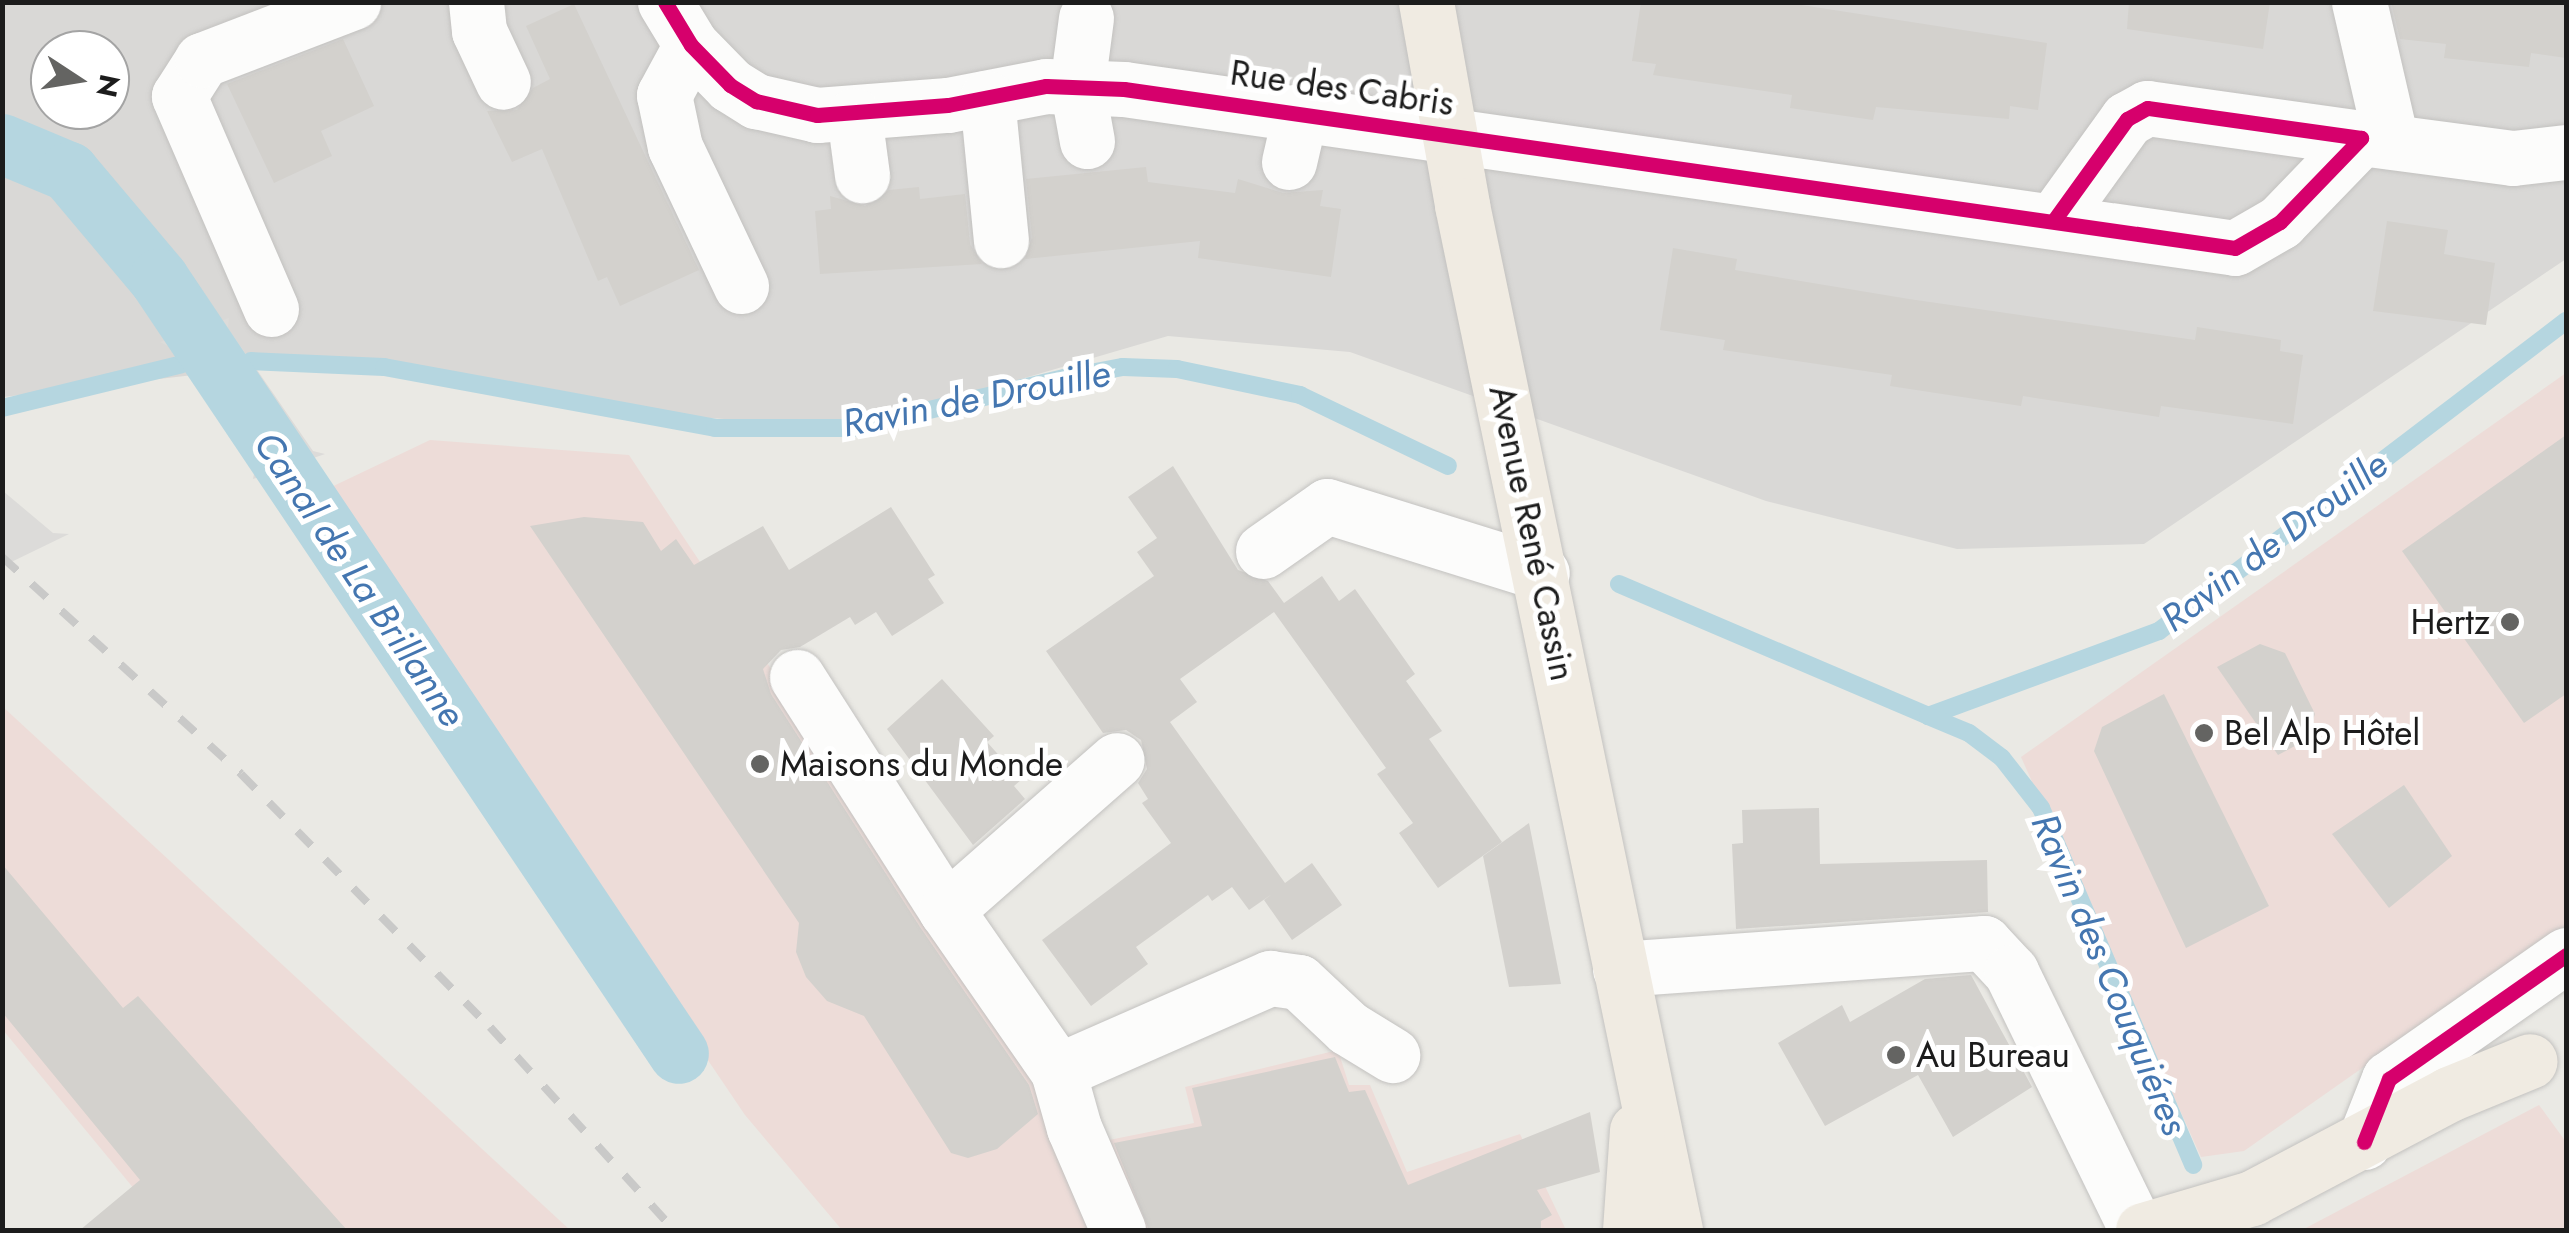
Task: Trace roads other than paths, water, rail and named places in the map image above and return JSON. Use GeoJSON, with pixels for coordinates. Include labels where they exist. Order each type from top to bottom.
{"type":"FeatureCollection","features":[{"type":"Feature","properties":{"kind":"main road","name":"Avenue René Cassin"},"geometry":{"type":"LineString","coordinates":[[1426,2],[1448,132],[1675,1230]]}},
{"type":"Feature","properties":{"kind":"main road"},"geometry":{"type":"LineString","coordinates":[[2140,1230],[2252,1198],[2449,1094],[2548,1049]]}},
{"type":"Feature","properties":{"kind":"main road"},"geometry":{"type":"LineString","coordinates":[[2260,1230],[2457,1129],[2548,1049]]}},
{"type":"Feature","properties":{"kind":"main road","name":"Avenue René Cassin"},"geometry":{"type":"LineString","coordinates":[[1630,1230],[1642,1062]]}},
{"type":"Feature","properties":{"kind":"street"},"geometry":{"type":"LineString","coordinates":[[271,309],[179,96],[202,60],[353,2]]}},
{"type":"Feature","properties":{"kind":"street"},"geometry":{"type":"LineString","coordinates":[[476,2],[479,31],[503,82]]}},
{"type":"Feature","properties":{"kind":"street"},"geometry":{"type":"LineString","coordinates":[[2358,2],[2376,140]]}},
{"type":"Feature","properties":{"kind":"street"},"geometry":{"type":"LineString","coordinates":[[1071,10],[1062,86],[1087,141]]}},
{"type":"Feature","properties":{"kind":"street"},"geometry":{"type":"LineString","coordinates":[[678,24],[664,95],[674,147],[741,286]]}},
{"type":"Feature","properties":{"kind":"street","name":"Rue des Cabris"},"geometry":{"type":"LineString","coordinates":[[678,24],[756,101],[817,115],[963,120],[1062,86],[1280,134],[1448,132],[2244,247],[2280,222],[2376,140]]}},
{"type":"Feature","properties":{"kind":"street"},"geometry":{"type":"LineString","coordinates":[[2055,219],[2127,120],[2147,108],[2512,158],[2566,152]]}},
{"type":"Feature","properties":{"kind":"street"},"geometry":{"type":"LineString","coordinates":[[854,115],[862,175]]}},
{"type":"Feature","properties":{"kind":"street"},"geometry":{"type":"LineString","coordinates":[[963,120],[1001,240]]}},
{"type":"Feature","properties":{"kind":"street"},"geometry":{"type":"LineString","coordinates":[[1264,551],[1327,506],[1547,598]]}},
{"type":"Feature","properties":{"kind":"street"},"geometry":{"type":"LineString","coordinates":[[797,677],[946,910],[1058,1071],[1074,1128],[1118,1230]]}},
{"type":"Feature","properties":{"kind":"street"},"geometry":{"type":"LineString","coordinates":[[946,910],[1117,760]]}},
{"type":"Feature","properties":{"kind":"street"},"geometry":{"type":"LineString","coordinates":[[1620,969],[1984,943],[2012,972],[2140,1230]]}},
{"type":"Feature","properties":{"kind":"street"},"geometry":{"type":"LineString","coordinates":[[2364,1142],[2389,1079],[2566,955]]}},
{"type":"Feature","properties":{"kind":"street"},"geometry":{"type":"LineString","coordinates":[[1058,1071],[1270,978],[1299,982],[1348,1028],[1392,1054]]}},
{"type":"Feature","properties":{"kind":"waterway","name":"Canal de La Brillanne"},"geometry":{"type":"LineString","coordinates":[[2,144],[69,172],[159,279],[679,1054]]}},
{"type":"Feature","properties":{"kind":"waterway","name":"Ravin de Drouille"},"geometry":{"type":"LineString","coordinates":[[1619,584],[1928,716],[2159,631],[2566,321]]}},
{"type":"Feature","properties":{"kind":"waterway","name":"Ravin de Drouille"},"geometry":{"type":"LineString","coordinates":[[251,361],[384,367],[715,428],[853,428],[1123,367],[1177,369],[1300,395],[1448,466]]}},
{"type":"Feature","properties":{"kind":"waterway","name":"Ravin de Drouille"},"geometry":{"type":"LineString","coordinates":[[2,408],[182,364]]}},
{"type":"Feature","properties":{"kind":"waterway","name":"Ravin des Couquiéres"},"geometry":{"type":"LineString","coordinates":[[1928,716],[1969,733],[2002,758],[2041,808],[2193,1165]]}},
{"type":"Feature","properties":{"kind":"railway"},"geometry":{"type":"LineString","coordinates":[[2,557],[241,774],[490,1027],[674,1230]]}},
{"type":"Feature","properties":{"kind":"place","name":"Hertz"},"geometry":{"type":"Point","coordinates":[2510,622]}},
{"type":"Feature","properties":{"kind":"place","name":"Bel Alp Hôtel"},"geometry":{"type":"Point","coordinates":[2204,733]}},
{"type":"Feature","properties":{"kind":"place","name":"Maisons du Monde"},"geometry":{"type":"Point","coordinates":[760,764]}},
{"type":"Feature","properties":{"kind":"place","name":"Au Bureau"},"geometry":{"type":"Point","coordinates":[1896,1055]}}]}
